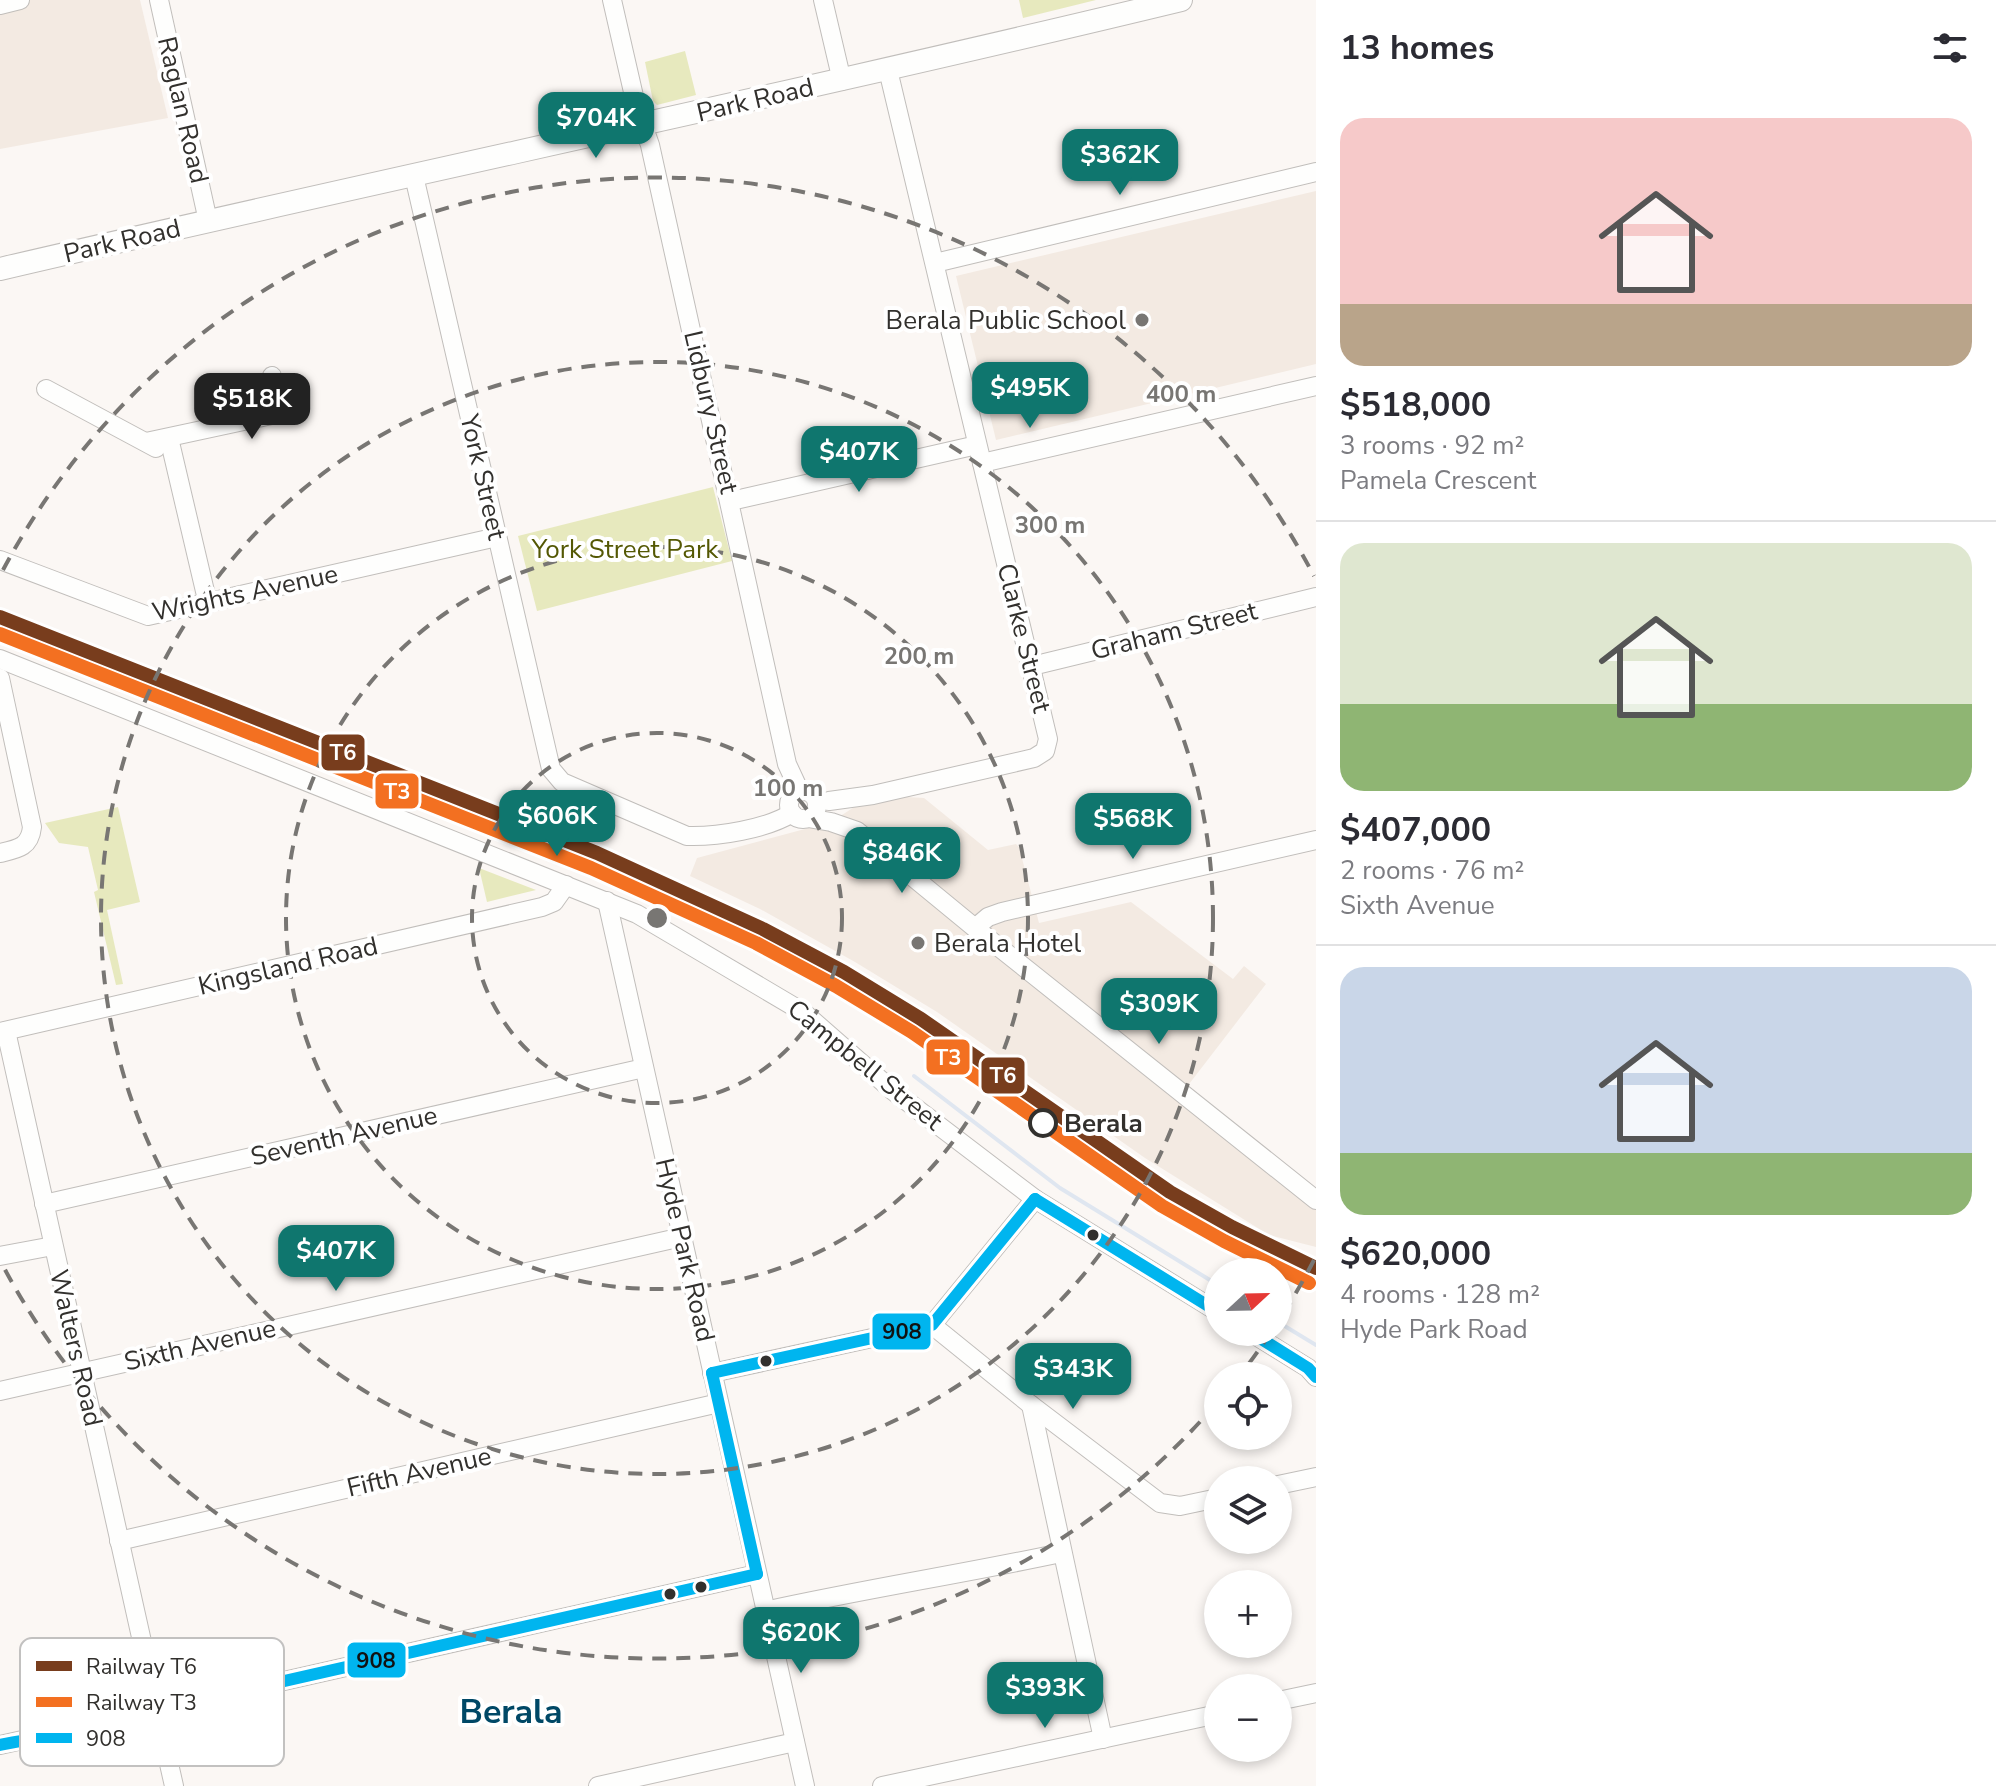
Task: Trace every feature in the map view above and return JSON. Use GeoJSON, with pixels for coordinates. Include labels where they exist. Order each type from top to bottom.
{"type":"FeatureCollection","features":[{"type":"Feature","properties":{"kind":"main road","name":"Park Road"},"geometry":{"type":"LineString","coordinates":[[0,269],[842,81],[1181,0]]}},
{"type":"Feature","properties":{"kind":"street"},"geometry":{"type":"LineString","coordinates":[[0,5],[20,0]]}},
{"type":"Feature","properties":{"kind":"street","name":"Raglan Road"},"geometry":{"type":"LineString","coordinates":[[159,0],[208,221]]}},
{"type":"Feature","properties":{"kind":"street","name":"Lidbury Street"},"geometry":{"type":"LineString","coordinates":[[612,0],[636,105],[650,145],[787,764],[800,792],[790,801],[812,808]]}},
{"type":"Feature","properties":{"kind":"street"},"geometry":{"type":"LineString","coordinates":[[823,0],[842,81]]}},
{"type":"Feature","properties":{"kind":"street","name":"Clarke Street"},"geometry":{"type":"LineString","coordinates":[[556,778],[687,836],[707,836],[775,822],[812,808],[1041,756],[1045,751],[1048,739],[1032,666],[888,70]]}},
{"type":"Feature","properties":{"kind":"street"},"geometry":{"type":"LineString","coordinates":[[935,263],[1316,172]]}},
{"type":"Feature","properties":{"kind":"street","name":"York Street"},"geometry":{"type":"LineString","coordinates":[[414,176],[548,760],[556,778]]}},
{"type":"Feature","properties":{"kind":"street"},"geometry":{"type":"LineString","coordinates":[[46,389],[146,442],[171,447],[281,413],[272,376]]}},
{"type":"Feature","properties":{"kind":"street"},"geometry":{"type":"LineString","coordinates":[[731,501],[1316,386]]}},
{"type":"Feature","properties":{"kind":"street"},"geometry":{"type":"LineString","coordinates":[[171,447],[208,604]]}},
{"type":"Feature","properties":{"kind":"street","name":"Wrights Avenue"},"geometry":{"type":"LineString","coordinates":[[0,560],[140,615],[155,616],[497,537]]}},
{"type":"Feature","properties":{"kind":"street","name":"Graham Street"},"geometry":{"type":"LineString","coordinates":[[1032,666],[1316,597]]}},
{"type":"Feature","properties":{"kind":"street","name":"Campbell Street"},"geometry":{"type":"LineString","coordinates":[[0,659],[637,914],[803,1012],[892,1090],[1035,1199],[1204,1303]]}},
{"type":"Feature","properties":{"kind":"street"},"geometry":{"type":"LineString","coordinates":[[0,678],[32,827],[27,843],[0,853]]}},
{"type":"Feature","properties":{"kind":"street"},"geometry":{"type":"LineString","coordinates":[[855,826],[854,809],[873,795]]}},
{"type":"Feature","properties":{"kind":"street"},"geometry":{"type":"LineString","coordinates":[[812,808],[831,822],[855,826]]}},
{"type":"Feature","properties":{"kind":"street"},"geometry":{"type":"LineString","coordinates":[[812,808],[855,826],[975,928],[1316,1200]]}},
{"type":"Feature","properties":{"kind":"street"},"geometry":{"type":"LineString","coordinates":[[975,928],[988,917],[1002,912],[1314,843]]}},
{"type":"Feature","properties":{"kind":"street","name":"Kingsland Road"},"geometry":{"type":"LineString","coordinates":[[3,1032],[542,907],[554,902],[566,885]]}},
{"type":"Feature","properties":{"kind":"street","name":"Hyde Park Road"},"geometry":{"type":"LineString","coordinates":[[607,901],[805,1786]]}},
{"type":"Feature","properties":{"kind":"street","name":"Walters Road"},"geometry":{"type":"LineString","coordinates":[[3,1032],[141,1638]]}},
{"type":"Feature","properties":{"kind":"street","name":"Seventh Avenue"},"geometry":{"type":"LineString","coordinates":[[44,1204],[644,1068]]}},
{"type":"Feature","properties":{"kind":"street"},"geometry":{"type":"LineString","coordinates":[[712,1373],[932,1325],[1035,1199]]}},
{"type":"Feature","properties":{"kind":"street","name":"Sixth Avenue"},"geometry":{"type":"LineString","coordinates":[[0,1391],[682,1237]]}},
{"type":"Feature","properties":{"kind":"street"},"geometry":{"type":"LineString","coordinates":[[0,1256],[53,1246]]}},
{"type":"Feature","properties":{"kind":"street"},"geometry":{"type":"LineString","coordinates":[[932,1325],[1160,1503],[1180,1506],[1204,1501]]}},
{"type":"Feature","properties":{"kind":"street"},"geometry":{"type":"LineString","coordinates":[[1273,1346],[1308,1368],[1316,1377]]}},
{"type":"Feature","properties":{"kind":"street","name":"Fifth Avenue"},"geometry":{"type":"LineString","coordinates":[[119,1541],[719,1403]]}},
{"type":"Feature","properties":{"kind":"street"},"geometry":{"type":"LineString","coordinates":[[1031,1405],[1103,1739]]}},
{"type":"Feature","properties":{"kind":"street"},"geometry":{"type":"LineString","coordinates":[[1292,1482],[1316,1477]]}},
{"type":"Feature","properties":{"kind":"street"},"geometry":{"type":"LineString","coordinates":[[765,1611],[890,1584],[983,1570],[1061,1553]]}},
{"type":"Feature","properties":{"kind":"street"},"geometry":{"type":"LineString","coordinates":[[284,1681],[757,1574]]}},
{"type":"Feature","properties":{"kind":"street"},"geometry":{"type":"LineString","coordinates":[[1292,1698],[1316,1693]]}},
{"type":"Feature","properties":{"kind":"street"},"geometry":{"type":"LineString","coordinates":[[882,1786],[1204,1717]]}},
{"type":"Feature","properties":{"kind":"street"},"geometry":{"type":"LineString","coordinates":[[0,1745],[20,1741]]}},
{"type":"Feature","properties":{"kind":"street"},"geometry":{"type":"LineString","coordinates":[[598,1786],[795,1742]]}},
{"type":"Feature","properties":{"kind":"street","name":"Walters Road"},"geometry":{"type":"LineString","coordinates":[[169,1766],[174,1786]]}},
{"type":"Feature","properties":{"kind":"shaded area"},"geometry":{"type":"Polygon","coordinates":[[[0,0],[140,0],[168,118],[0,149],[0,0]]]}},
{"type":"Feature","properties":{"kind":"shaded area","name":"Berala Public School"},"geometry":{"type":"Polygon","coordinates":[[[1316,191],[1316,364],[996,440],[956,276],[1316,191]]]}},
{"type":"Feature","properties":{"kind":"shaded area"},"geometry":{"type":"Polygon","coordinates":[[[873,795],[924,798],[988,850],[1016,844],[1039,923],[1131,902],[1233,979],[1244,966],[1266,984],[1183,1092],[1316,1200],[1316,1247],[1269,1235],[1145,1158],[937,1012],[760,909],[690,876],[697,858],[831,822],[873,795]]]}},
{"type":"Feature","properties":{"kind":"green space"},"geometry":{"type":"Polygon","coordinates":[[[1019,0],[1096,0],[1023,18],[1019,0]]]}},
{"type":"Feature","properties":{"kind":"green space"},"geometry":{"type":"Polygon","coordinates":[[[685,51],[696,95],[657,105],[653,101],[645,62],[685,51]]]}},
{"type":"Feature","properties":{"kind":"green space","name":"York Street Park"},"geometry":{"type":"Polygon","coordinates":[[[713,487],[732,561],[537,611],[518,536],[713,487]]]}},
{"type":"Feature","properties":{"kind":"green space"},"geometry":{"type":"Polygon","coordinates":[[[118,807],[140,902],[107,910],[123,984],[116,985],[94,892],[98,890],[88,847],[59,843],[45,823],[118,807]]]}},
{"type":"Feature","properties":{"kind":"green space"},"geometry":{"type":"Polygon","coordinates":[[[479,868],[536,890],[487,902],[479,868]]]}},
{"type":"Feature","properties":{"kind":"waterway"},"geometry":{"type":"LineString","coordinates":[[914,1076],[1060,1188],[1204,1276]]}},
{"type":"Feature","properties":{"kind":"waterway"},"geometry":{"type":"LineString","coordinates":[[1292,1330],[1316,1345]]}},
{"type":"Feature","properties":{"kind":"rail line","name":"T6"},"geometry":{"type":"LineString","coordinates":[[0,617],[597,853],[763,929],[844,972],[921,1019],[1170,1192],[1232,1227],[1316,1268]]}},
{"type":"Feature","properties":{"kind":"rail line","name":"T3"},"geometry":{"type":"LineString","coordinates":[[0,634],[591,868],[756,943],[912,1032],[1162,1206],[1309,1283]]}},
{"type":"Feature","properties":{"kind":"transit line","name":"908"},"geometry":{"type":"LineString","coordinates":[[1035,1199],[1204,1303]]}},
{"type":"Feature","properties":{"kind":"transit line","name":"908"},"geometry":{"type":"LineString","coordinates":[[712,1373],[932,1325],[1035,1199]]}},
{"type":"Feature","properties":{"kind":"transit line","name":"908"},"geometry":{"type":"LineString","coordinates":[[1273,1346],[1308,1368],[1316,1377]]}},
{"type":"Feature","properties":{"kind":"transit line","name":"908"},"geometry":{"type":"LineString","coordinates":[[712,1373],[757,1574]]}},
{"type":"Feature","properties":{"kind":"transit line","name":"908"},"geometry":{"type":"LineString","coordinates":[[284,1681],[757,1574]]}},
{"type":"Feature","properties":{"kind":"transit line","name":"908"},"geometry":{"type":"LineString","coordinates":[[0,1745],[20,1741]]}},
{"type":"Feature","properties":{"kind":"place","name":"Berala Public School"},"geometry":{"type":"Point","coordinates":[1142,320]}},
{"type":"Feature","properties":{"kind":"place","name":"Berala Hotel"},"geometry":{"type":"Point","coordinates":[918,943]}},
{"type":"Feature","properties":{"kind":"place","name":"Berala"},"geometry":{"type":"Point","coordinates":[1043,1123]}},
{"type":"Feature","properties":{"kind":"district","name":"Berala"},"geometry":{"type":"Point","coordinates":[511,1712]}}]}
